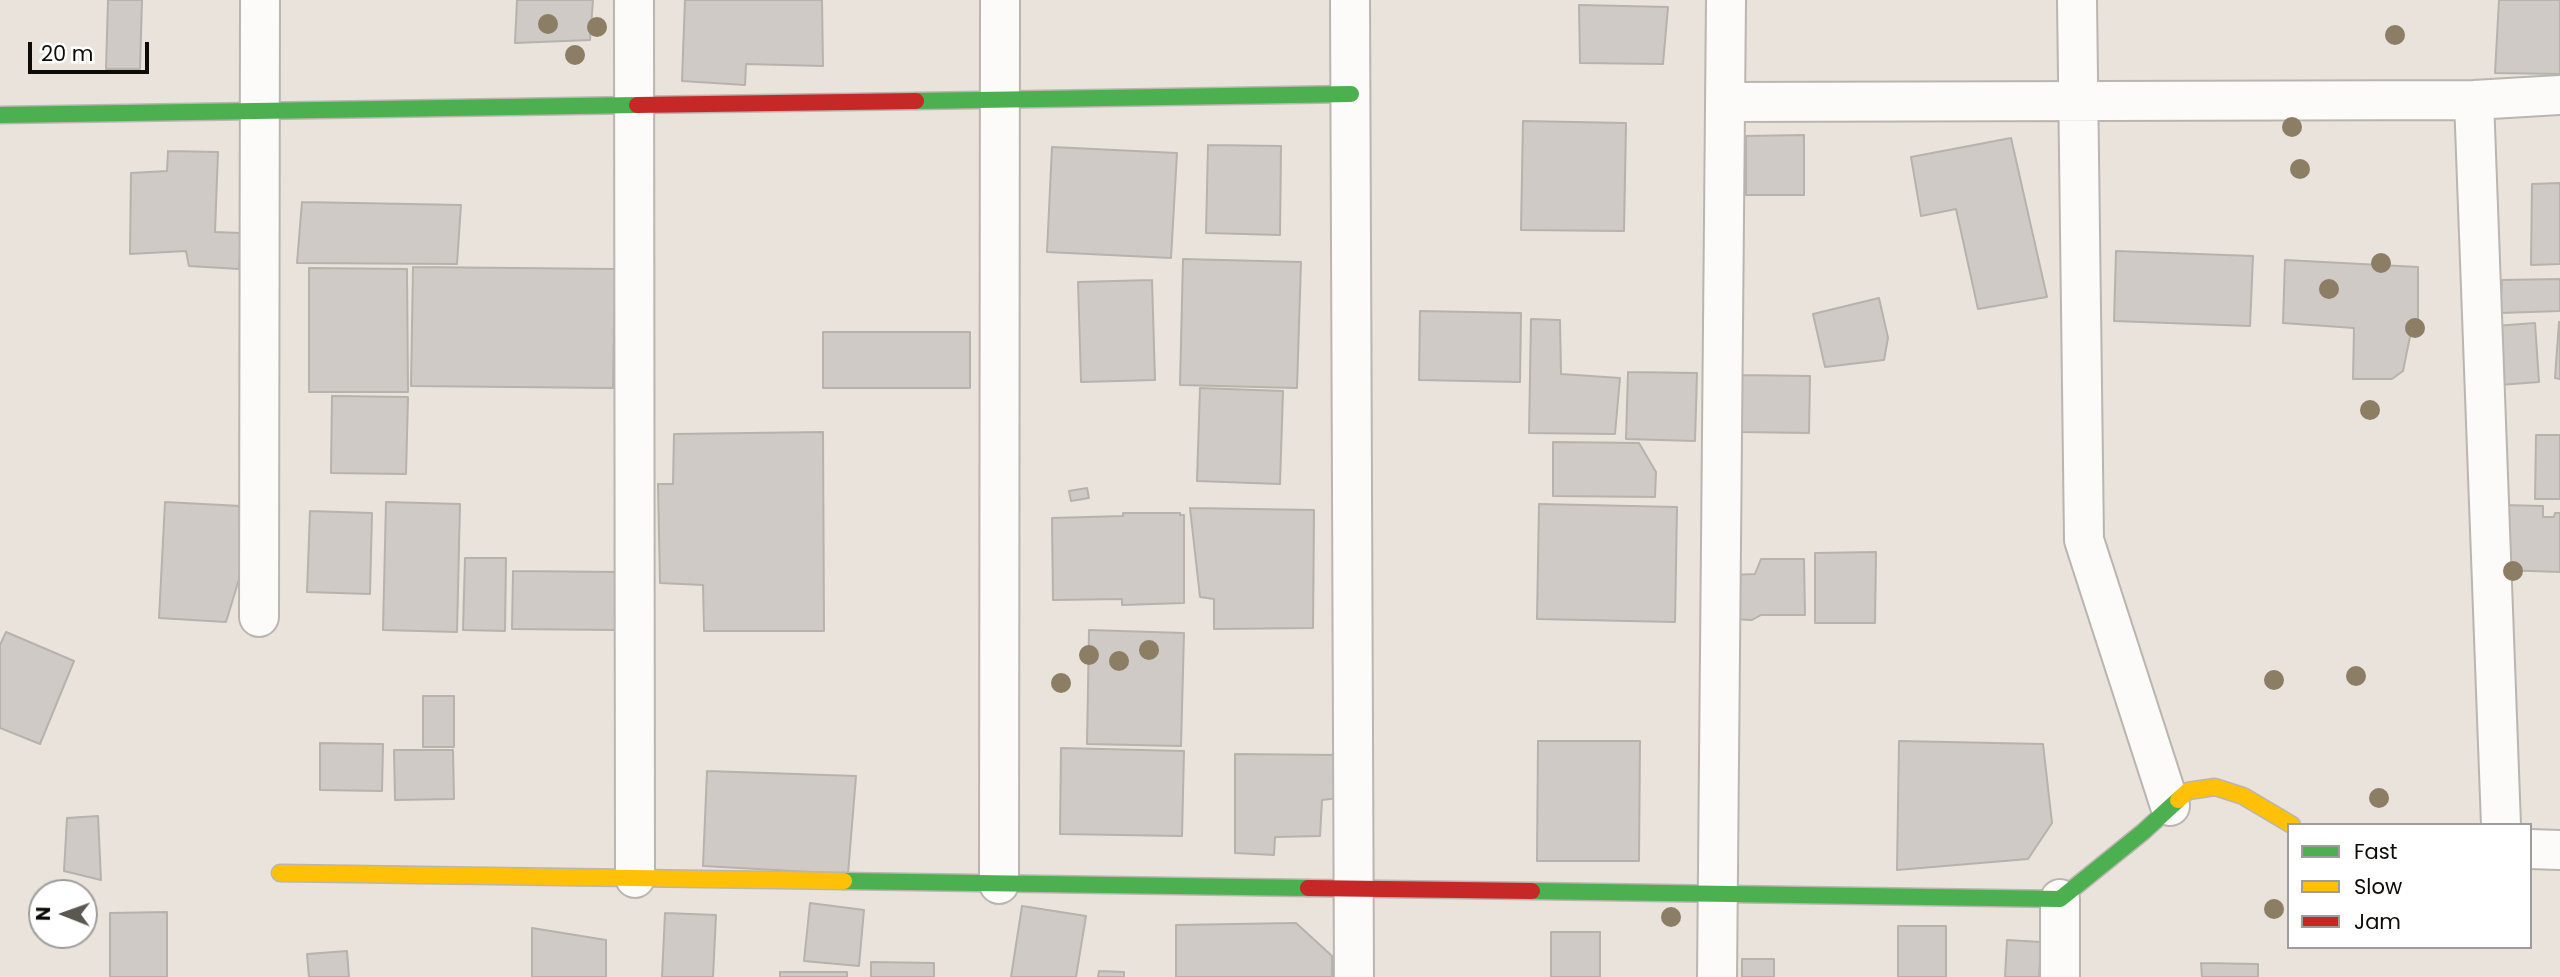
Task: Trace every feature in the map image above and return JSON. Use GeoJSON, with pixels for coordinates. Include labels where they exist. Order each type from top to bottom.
{"type":"FeatureCollection","features":[{"type":"Feature","properties":{"kind":"street"},"geometry":{"type":"LineString","coordinates":[[259,617],[260,0]]}},
{"type":"Feature","properties":{"kind":"street"},"geometry":{"type":"LineString","coordinates":[[634,0],[635,878]]}},
{"type":"Feature","properties":{"kind":"street"},"geometry":{"type":"LineString","coordinates":[[999,884],[1000,0]]}},
{"type":"Feature","properties":{"kind":"street"},"geometry":{"type":"LineString","coordinates":[[1350,0],[1354,977]]}},
{"type":"Feature","properties":{"kind":"street"},"geometry":{"type":"LineString","coordinates":[[1717,977],[1726,0]]}},
{"type":"Feature","properties":{"kind":"street"},"geometry":{"type":"LineString","coordinates":[[2077,0],[2084,540],[2170,806]]}},
{"type":"Feature","properties":{"kind":"street"},"geometry":{"type":"LineString","coordinates":[[0,115],[1351,94]]}},
{"type":"Feature","properties":{"kind":"street"},"geometry":{"type":"LineString","coordinates":[[1725,102],[2474,100],[2560,95]]}},
{"type":"Feature","properties":{"kind":"street"},"geometry":{"type":"LineString","coordinates":[[2474,100],[2501,823]]}},
{"type":"Feature","properties":{"kind":"street"},"geometry":{"type":"LineString","coordinates":[[280,873],[2060,899],[2189,791],[2215,787],[2243,796],[2289,823]]}},
{"type":"Feature","properties":{"kind":"street"},"geometry":{"type":"LineString","coordinates":[[2532,849],[2560,850]]}},
{"type":"Feature","properties":{"kind":"street"},"geometry":{"type":"LineString","coordinates":[[2060,899],[2060,977]]}},
{"type":"Feature","properties":{"kind":"building"},"geometry":{"type":"Polygon","coordinates":[[[108,0],[142,0],[140,69],[106,69],[108,0]]]}},
{"type":"Feature","properties":{"kind":"building"},"geometry":{"type":"Polygon","coordinates":[[[517,0],[593,0],[590,40],[515,43],[517,0]]]}},
{"type":"Feature","properties":{"kind":"building"},"geometry":{"type":"Polygon","coordinates":[[[685,0],[822,0],[823,66],[746,64],[745,85],[682,81],[685,0]]]}},
{"type":"Feature","properties":{"kind":"building"},"geometry":{"type":"Polygon","coordinates":[[[2499,0],[2560,0],[2560,74],[2495,73],[2499,0]]]}},
{"type":"Feature","properties":{"kind":"building"},"geometry":{"type":"Polygon","coordinates":[[[1579,5],[1668,7],[1663,64],[1580,63],[1579,5]]]}},
{"type":"Feature","properties":{"kind":"building"},"geometry":{"type":"Polygon","coordinates":[[[1523,121],[1626,123],[1624,231],[1521,230],[1523,121]]]}},
{"type":"Feature","properties":{"kind":"building"},"geometry":{"type":"Polygon","coordinates":[[[1804,135],[1804,195],[1746,195],[1746,136],[1804,135]]]}},
{"type":"Feature","properties":{"kind":"building"},"geometry":{"type":"Polygon","coordinates":[[[2011,138],[2047,297],[1978,309],[1956,209],[1921,216],[1911,157],[2011,138]]]}},
{"type":"Feature","properties":{"kind":"building"},"geometry":{"type":"Polygon","coordinates":[[[1208,145],[1281,146],[1280,235],[1206,233],[1208,145]]]}},
{"type":"Feature","properties":{"kind":"building"},"geometry":{"type":"Polygon","coordinates":[[[1052,147],[1177,153],[1171,258],[1047,252],[1052,147]]]}},
{"type":"Feature","properties":{"kind":"building"},"geometry":{"type":"Polygon","coordinates":[[[168,151],[218,152],[215,232],[241,233],[239,269],[189,266],[186,251],[130,254],[131,173],[167,171],[168,151]]]}},
{"type":"Feature","properties":{"kind":"building"},"geometry":{"type":"Polygon","coordinates":[[[2560,183],[2560,264],[2531,265],[2532,184],[2560,183]]]}},
{"type":"Feature","properties":{"kind":"building"},"geometry":{"type":"Polygon","coordinates":[[[302,202],[461,205],[457,264],[297,263],[302,202]]]}},
{"type":"Feature","properties":{"kind":"building"},"geometry":{"type":"Polygon","coordinates":[[[2116,251],[2253,256],[2250,326],[2114,321],[2116,251]]]}},
{"type":"Feature","properties":{"kind":"building"},"geometry":{"type":"Polygon","coordinates":[[[1183,259],[1301,262],[1297,388],[1180,385],[1183,259]]]}},
{"type":"Feature","properties":{"kind":"building"},"geometry":{"type":"Polygon","coordinates":[[[2285,260],[2418,267],[2418,319],[2413,322],[2403,371],[2392,379],[2353,379],[2354,328],[2283,323],[2285,260]]]}},
{"type":"Feature","properties":{"kind":"building"},"geometry":{"type":"Polygon","coordinates":[[[413,267],[615,269],[613,388],[411,386],[413,267]]]}},
{"type":"Feature","properties":{"kind":"building"},"geometry":{"type":"Polygon","coordinates":[[[309,268],[407,269],[408,392],[309,392],[309,268]]]}},
{"type":"Feature","properties":{"kind":"building"},"geometry":{"type":"Polygon","coordinates":[[[2560,279],[2560,311],[2500,313],[2502,280],[2560,279]]]}},
{"type":"Feature","properties":{"kind":"building"},"geometry":{"type":"Polygon","coordinates":[[[1152,280],[1155,380],[1081,382],[1078,282],[1152,280]]]}},
{"type":"Feature","properties":{"kind":"building"},"geometry":{"type":"Polygon","coordinates":[[[1879,298],[1888,338],[1884,360],[1825,367],[1813,314],[1879,298]]]}},
{"type":"Feature","properties":{"kind":"building"},"geometry":{"type":"Polygon","coordinates":[[[1420,311],[1521,313],[1520,382],[1419,380],[1420,311]]]}},
{"type":"Feature","properties":{"kind":"building"},"geometry":{"type":"Polygon","coordinates":[[[1531,319],[1560,320],[1561,374],[1620,378],[1615,434],[1529,433],[1531,319]]]}},
{"type":"Feature","properties":{"kind":"building"},"geometry":{"type":"Polygon","coordinates":[[[2560,322],[2560,379],[2555,378],[2560,322]]]}},
{"type":"Feature","properties":{"kind":"building"},"geometry":{"type":"Polygon","coordinates":[[[2535,323],[2539,382],[2499,385],[2495,326],[2535,323]]]}},
{"type":"Feature","properties":{"kind":"building"},"geometry":{"type":"Polygon","coordinates":[[[823,332],[970,332],[970,388],[823,388],[823,332]]]}},
{"type":"Feature","properties":{"kind":"building"},"geometry":{"type":"Polygon","coordinates":[[[1628,372],[1697,373],[1695,441],[1626,439],[1628,372]]]}},
{"type":"Feature","properties":{"kind":"building"},"geometry":{"type":"Polygon","coordinates":[[[1741,375],[1810,376],[1809,433],[1740,432],[1741,375]]]}},
{"type":"Feature","properties":{"kind":"building"},"geometry":{"type":"Polygon","coordinates":[[[1200,388],[1283,391],[1280,484],[1197,481],[1200,388]]]}},
{"type":"Feature","properties":{"kind":"building"},"geometry":{"type":"Polygon","coordinates":[[[332,396],[408,397],[406,474],[331,473],[332,396]]]}},
{"type":"Feature","properties":{"kind":"building"},"geometry":{"type":"Polygon","coordinates":[[[823,432],[824,631],[704,631],[703,585],[660,583],[658,484],[673,484],[674,434],[823,432]]]}},
{"type":"Feature","properties":{"kind":"building"},"geometry":{"type":"Polygon","coordinates":[[[2536,435],[2560,435],[2560,499],[2535,499],[2536,435]]]}},
{"type":"Feature","properties":{"kind":"building"},"geometry":{"type":"Polygon","coordinates":[[[1553,442],[1639,443],[1656,472],[1655,497],[1553,496],[1553,442]]]}},
{"type":"Feature","properties":{"kind":"building"},"geometry":{"type":"Polygon","coordinates":[[[1087,488],[1089,498],[1071,501],[1069,491],[1087,488]]]}},
{"type":"Feature","properties":{"kind":"building"},"geometry":{"type":"Polygon","coordinates":[[[165,502],[241,506],[240,576],[226,622],[159,618],[165,502]]]}},
{"type":"Feature","properties":{"kind":"building"},"geometry":{"type":"Polygon","coordinates":[[[386,502],[460,504],[457,632],[383,630],[386,502]]]}},
{"type":"Feature","properties":{"kind":"building"},"geometry":{"type":"Polygon","coordinates":[[[1539,504],[1677,507],[1675,622],[1537,619],[1539,504]]]}},
{"type":"Feature","properties":{"kind":"building"},"geometry":{"type":"Polygon","coordinates":[[[2504,505],[2543,506],[2543,517],[2554,517],[2555,513],[2560,513],[2560,572],[2502,570],[2504,505]]]}},
{"type":"Feature","properties":{"kind":"building"},"geometry":{"type":"Polygon","coordinates":[[[1190,508],[1314,510],[1313,628],[1214,629],[1214,599],[1200,597],[1190,508]]]}},
{"type":"Feature","properties":{"kind":"building"},"geometry":{"type":"Polygon","coordinates":[[[310,511],[372,513],[370,594],[307,592],[310,511]]]}},
{"type":"Feature","properties":{"kind":"building"},"geometry":{"type":"Polygon","coordinates":[[[1123,513],[1184,515],[1184,603],[1122,605],[1122,599],[1053,600],[1052,518],[1123,516],[1123,513]]]}},
{"type":"Feature","properties":{"kind":"building"},"geometry":{"type":"Polygon","coordinates":[[[1876,552],[1875,623],[1815,623],[1815,553],[1876,552]]]}},
{"type":"Feature","properties":{"kind":"building"},"geometry":{"type":"Polygon","coordinates":[[[465,558],[506,558],[505,631],[463,630],[465,558]]]}},
{"type":"Feature","properties":{"kind":"building"},"geometry":{"type":"Polygon","coordinates":[[[1761,559],[1804,559],[1805,615],[1761,615],[1752,620],[1731,619],[1731,575],[1755,574],[1761,559]]]}},
{"type":"Feature","properties":{"kind":"building"},"geometry":{"type":"Polygon","coordinates":[[[513,571],[617,572],[616,630],[512,629],[513,571]]]}},
{"type":"Feature","properties":{"kind":"building"},"geometry":{"type":"Polygon","coordinates":[[[1089,630],[1184,633],[1181,746],[1087,744],[1089,630]]]}},
{"type":"Feature","properties":{"kind":"building"},"geometry":{"type":"Polygon","coordinates":[[[6,632],[74,661],[40,744],[0,728],[0,645],[6,632]]]}},
{"type":"Feature","properties":{"kind":"building"},"geometry":{"type":"Polygon","coordinates":[[[423,696],[454,696],[454,747],[423,747],[423,696]]]}},
{"type":"Feature","properties":{"kind":"building"},"geometry":{"type":"Polygon","coordinates":[[[1538,741],[1640,741],[1639,861],[1537,861],[1538,741]]]}},
{"type":"Feature","properties":{"kind":"building"},"geometry":{"type":"Polygon","coordinates":[[[1899,741],[2043,744],[2052,823],[2028,859],[1897,870],[1899,741]]]}},
{"type":"Feature","properties":{"kind":"building"},"geometry":{"type":"Polygon","coordinates":[[[320,743],[383,744],[382,791],[320,790],[320,743]]]}},
{"type":"Feature","properties":{"kind":"building"},"geometry":{"type":"Polygon","coordinates":[[[1061,748],[1184,751],[1182,836],[1060,834],[1061,748]]]}},
{"type":"Feature","properties":{"kind":"building"},"geometry":{"type":"Polygon","coordinates":[[[394,750],[453,750],[454,799],[395,800],[394,750]]]}},
{"type":"Feature","properties":{"kind":"building"},"geometry":{"type":"Polygon","coordinates":[[[1235,754],[1339,755],[1338,798],[1322,800],[1320,836],[1275,837],[1274,855],[1235,853],[1235,754]]]}},
{"type":"Feature","properties":{"kind":"building"},"geometry":{"type":"Polygon","coordinates":[[[707,771],[856,776],[848,874],[703,866],[707,771]]]}},
{"type":"Feature","properties":{"kind":"building"},"geometry":{"type":"Polygon","coordinates":[[[98,816],[101,880],[64,871],[67,818],[98,816]]]}},
{"type":"Feature","properties":{"kind":"building"},"geometry":{"type":"Polygon","coordinates":[[[810,903],[864,910],[859,966],[804,961],[810,903]]]}},
{"type":"Feature","properties":{"kind":"building"},"geometry":{"type":"Polygon","coordinates":[[[1022,906],[1086,916],[1076,977],[1011,977],[1022,906]]]}},
{"type":"Feature","properties":{"kind":"building"},"geometry":{"type":"Polygon","coordinates":[[[167,912],[167,977],[110,977],[110,913],[167,912]]]}},
{"type":"Feature","properties":{"kind":"building"},"geometry":{"type":"Polygon","coordinates":[[[665,913],[716,915],[713,977],[662,977],[665,913]]]}},
{"type":"Feature","properties":{"kind":"building"},"geometry":{"type":"Polygon","coordinates":[[[1296,923],[1332,956],[1332,977],[1176,977],[1176,925],[1296,923]]]}},
{"type":"Feature","properties":{"kind":"building"},"geometry":{"type":"Polygon","coordinates":[[[1898,926],[1946,926],[1946,977],[1898,977],[1898,926]]]}},
{"type":"Feature","properties":{"kind":"building"},"geometry":{"type":"Polygon","coordinates":[[[532,928],[606,940],[606,977],[532,977],[532,928]]]}},
{"type":"Feature","properties":{"kind":"building"},"geometry":{"type":"Polygon","coordinates":[[[1551,932],[1600,932],[1600,977],[1551,977],[1551,932]]]}},
{"type":"Feature","properties":{"kind":"building"},"geometry":{"type":"Polygon","coordinates":[[[2007,940],[2041,942],[2039,977],[2005,977],[2007,940]]]}},
{"type":"Feature","properties":{"kind":"building"},"geometry":{"type":"Polygon","coordinates":[[[347,951],[349,977],[309,977],[307,954],[347,951]]]}},
{"type":"Feature","properties":{"kind":"building"},"geometry":{"type":"Polygon","coordinates":[[[1742,959],[1774,959],[1774,977],[1742,977],[1742,959]]]}},
{"type":"Feature","properties":{"kind":"building"},"geometry":{"type":"Polygon","coordinates":[[[871,962],[934,963],[934,977],[871,977],[871,962]]]}},
{"type":"Feature","properties":{"kind":"building"},"geometry":{"type":"Polygon","coordinates":[[[2201,963],[2258,964],[2258,977],[2202,977],[2201,963]]]}},
{"type":"Feature","properties":{"kind":"building"},"geometry":{"type":"Polygon","coordinates":[[[1099,971],[1124,972],[1124,977],[1098,977],[1099,971]]]}},
{"type":"Feature","properties":{"kind":"building"},"geometry":{"type":"Polygon","coordinates":[[[780,972],[847,972],[847,977],[780,977],[780,972]]]}},
{"type":"Feature","properties":{"kind":"traffic: fast"},"geometry":{"type":"LineString","coordinates":[[916,101],[1351,94]]}},
{"type":"Feature","properties":{"kind":"traffic: fast"},"geometry":{"type":"LineString","coordinates":[[0,115],[637,105]]}},
{"type":"Feature","properties":{"kind":"traffic: fast"},"geometry":{"type":"LineString","coordinates":[[1532,891],[2060,899],[2178,800]]}},
{"type":"Feature","properties":{"kind":"traffic: fast"},"geometry":{"type":"LineString","coordinates":[[844,881],[1308,888]]}},
{"type":"Feature","properties":{"kind":"traffic: slow"},"geometry":{"type":"LineString","coordinates":[[2178,800],[2188,791],[2215,787],[2243,796],[2289,823]]}},
{"type":"Feature","properties":{"kind":"traffic: slow"},"geometry":{"type":"LineString","coordinates":[[280,873],[844,881]]}},
{"type":"Feature","properties":{"kind":"traffic: jam"},"geometry":{"type":"LineString","coordinates":[[637,105],[916,101]]}},
{"type":"Feature","properties":{"kind":"traffic: jam"},"geometry":{"type":"LineString","coordinates":[[1308,888],[1532,891]]}}]}
